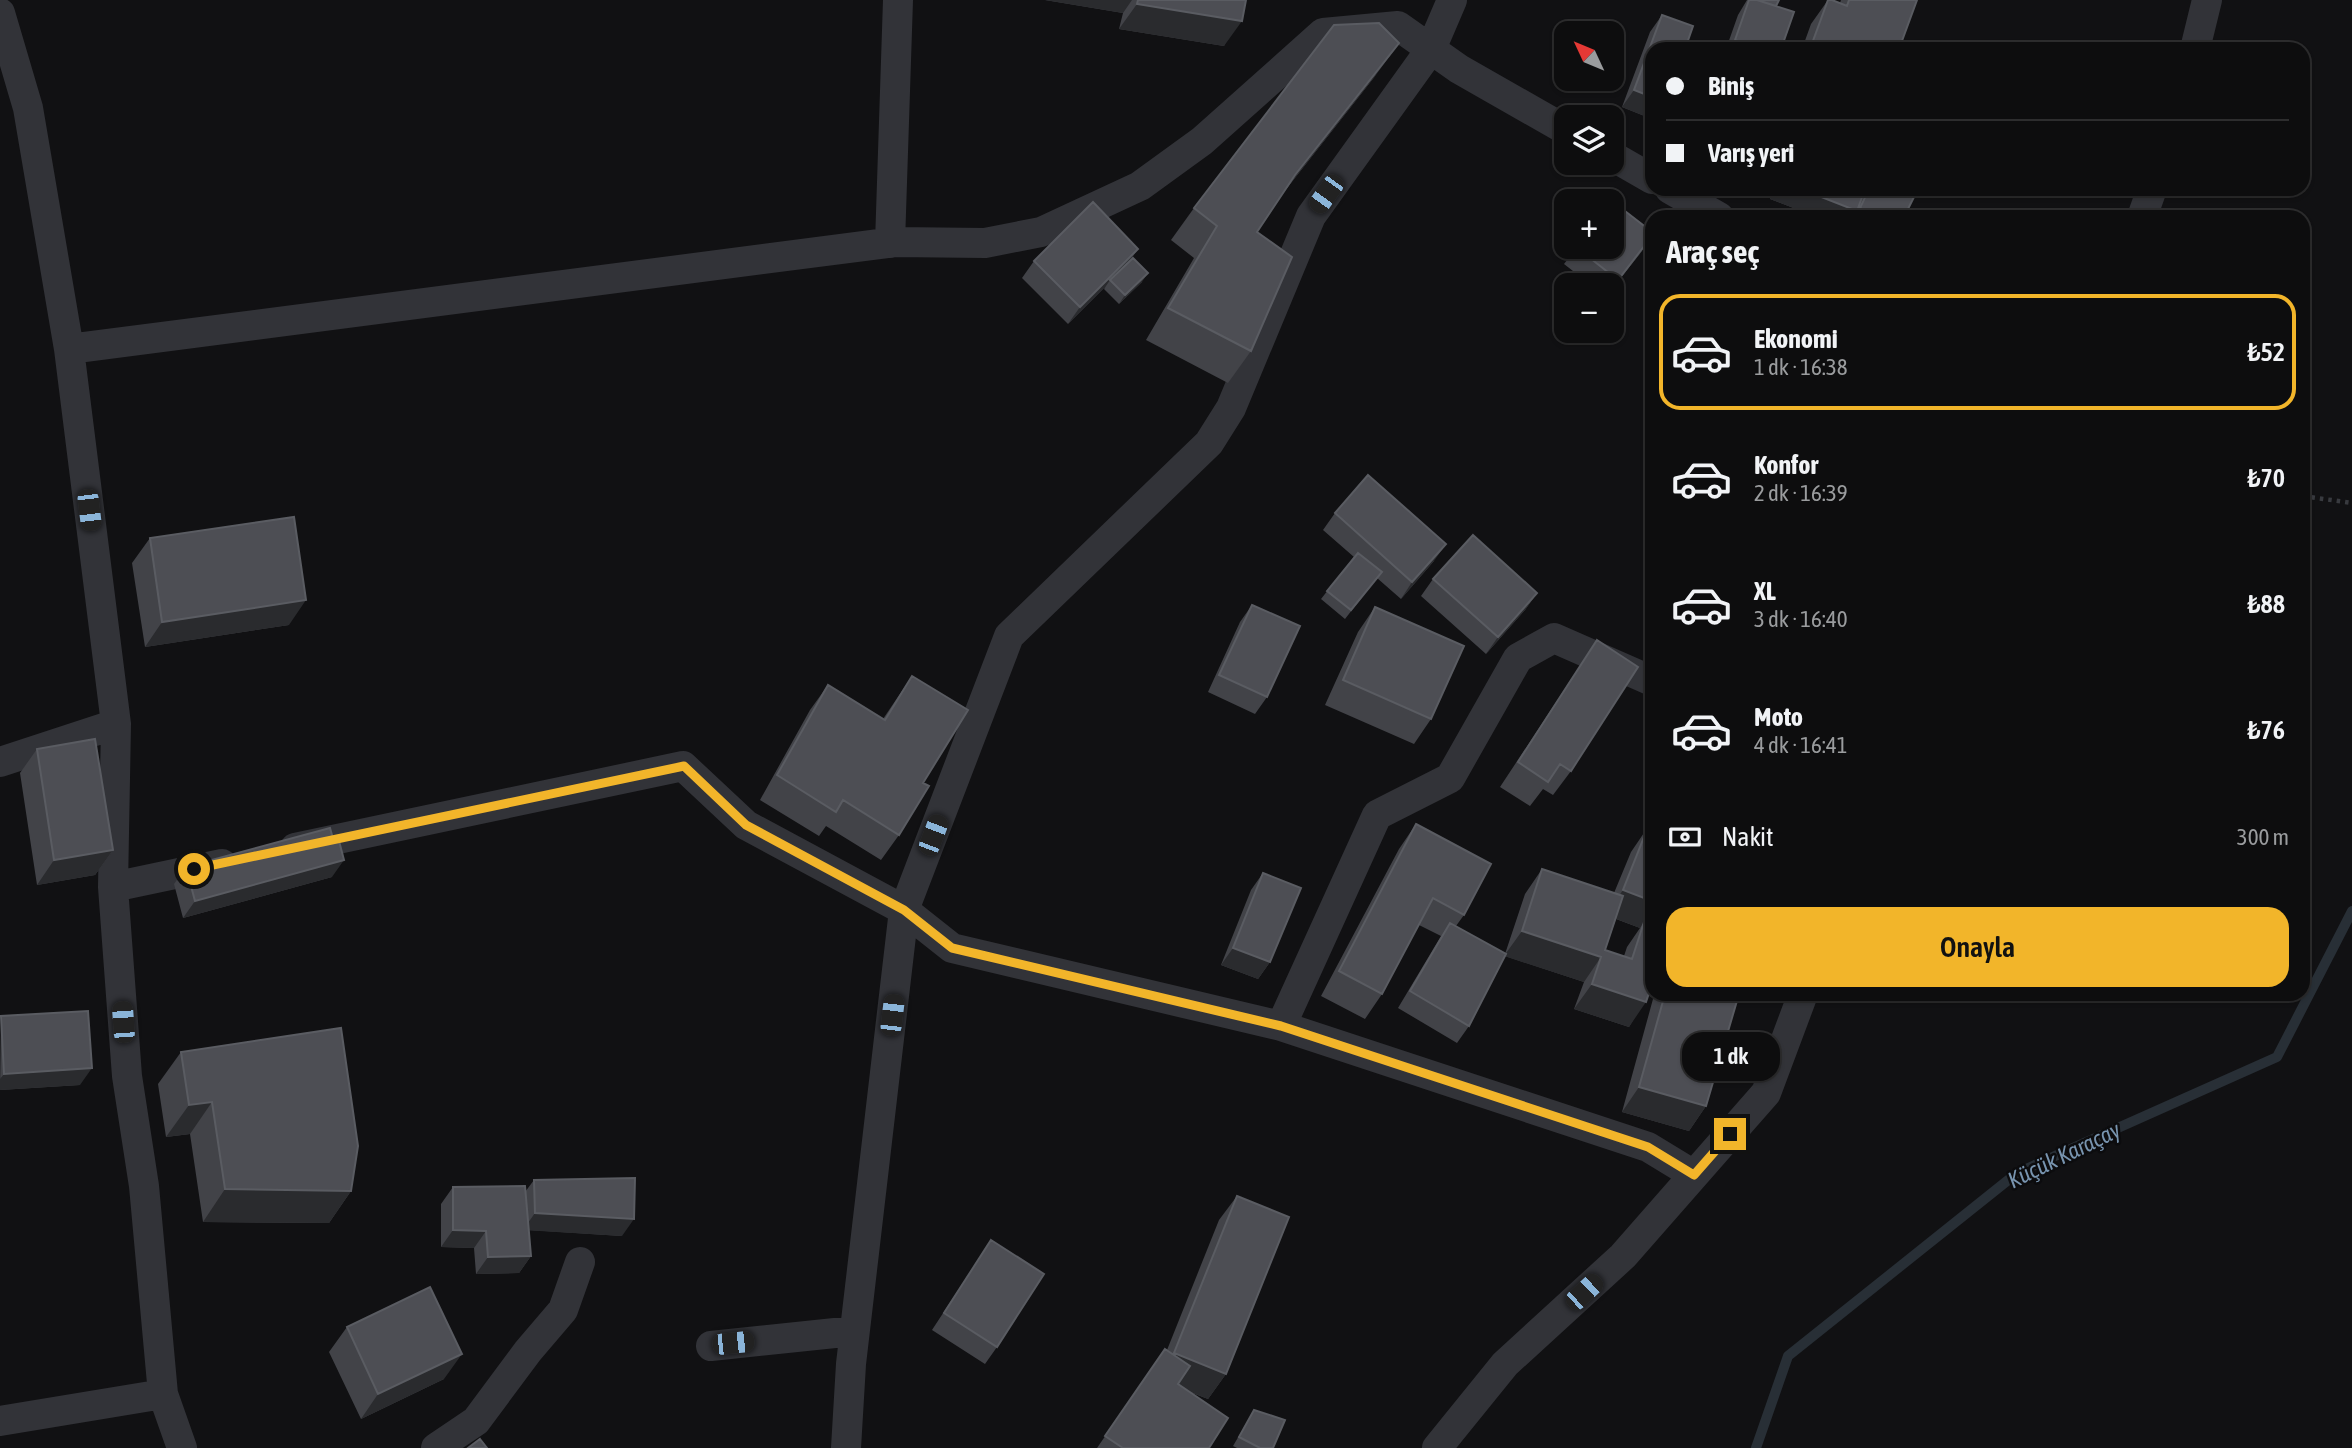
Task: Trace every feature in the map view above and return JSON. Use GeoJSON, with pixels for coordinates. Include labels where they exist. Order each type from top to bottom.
{"type":"FeatureCollection","features":[{"type":"Feature","properties":{"kind":"street"},"geometry":{"type":"LineString","coordinates":[[890,243],[898,0]]}},
{"type":"Feature","properties":{"kind":"street"},"geometry":{"type":"LineString","coordinates":[[846,1448],[854,1331],[904,910],[1009,636],[1209,443],[1231,408],[1311,216],[1431,49],[1452,0]]}},
{"type":"Feature","properties":{"kind":"street"},"geometry":{"type":"LineString","coordinates":[[2197,42],[2207,0]]}},
{"type":"Feature","properties":{"kind":"street"},"geometry":{"type":"LineString","coordinates":[[0,13],[28,108],[69,349],[116,724],[113,887],[127,1076],[144,1186],[163,1394],[183,1448]]}},
{"type":"Feature","properties":{"kind":"street"},"geometry":{"type":"LineString","coordinates":[[69,349],[890,243],[985,243],[1041,232],[1140,186],[1202,141],[1323,33],[1398,26],[1459,69],[1554,123]]}},
{"type":"Feature","properties":{"kind":"street"},"geometry":{"type":"LineString","coordinates":[[1624,163],[1645,175]]}},
{"type":"Feature","properties":{"kind":"street"},"geometry":{"type":"LineString","coordinates":[[1682,196],[1707,210]]}},
{"type":"Feature","properties":{"kind":"street"},"geometry":{"type":"LineString","coordinates":[[1281,1026],[1377,815],[1450,778],[1518,658],[1554,638],[1645,678]]}},
{"type":"Feature","properties":{"kind":"street"},"geometry":{"type":"LineString","coordinates":[[0,762],[116,724]]}},
{"type":"Feature","properties":{"kind":"street"},"geometry":{"type":"LineString","coordinates":[[113,887],[684,766],[746,825],[904,910],[952,948],[1281,1026],[1648,1147],[1694,1175]]}},
{"type":"Feature","properties":{"kind":"street"},"geometry":{"type":"LineString","coordinates":[[1437,1448],[1505,1364],[1623,1256],[1766,1093],[1800,1001]]}},
{"type":"Feature","properties":{"kind":"street"},"geometry":{"type":"LineString","coordinates":[[436,1448],[476,1421],[563,1310],[580,1262]]}},
{"type":"Feature","properties":{"kind":"street"},"geometry":{"type":"LineString","coordinates":[[711,1346],[854,1331]]}},
{"type":"Feature","properties":{"kind":"street"},"geometry":{"type":"LineString","coordinates":[[0,1421],[163,1394]]}},
{"type":"Feature","properties":{"kind":"path"},"geometry":{"type":"LineString","coordinates":[[2310,497],[2352,503]]}},
{"type":"Feature","properties":{"kind":"building"},"geometry":{"type":"Polygon","coordinates":[[[1138,0],[1246,0],[1242,21],[1137,4],[1138,0]]]}},
{"type":"Feature","properties":{"kind":"building"},"geometry":{"type":"Polygon","coordinates":[[[1749,0],[1794,12],[1783,42],[1735,40],[1749,0]]]}},
{"type":"Feature","properties":{"kind":"building"},"geometry":{"type":"Polygon","coordinates":[[[1757,0],[1779,0],[1776,6],[1757,0]]]}},
{"type":"Feature","properties":{"kind":"building"},"geometry":{"type":"Polygon","coordinates":[[[1828,0],[1847,6],[1849,0],[1917,0],[1902,42],[1813,42],[1828,0]]]}},
{"type":"Feature","properties":{"kind":"building"},"geometry":{"type":"Polygon","coordinates":[[[1662,15],[1693,26],[1687,42],[1652,42],[1662,15]]]}},
{"type":"Feature","properties":{"kind":"building"},"geometry":{"type":"Polygon","coordinates":[[[1379,23],[1399,43],[1295,175],[1257,232],[1292,257],[1251,351],[1168,308],[1217,226],[1194,208],[1334,25],[1379,23]]]}},
{"type":"Feature","properties":{"kind":"building"},"geometry":{"type":"Polygon","coordinates":[[[1645,61],[1645,94],[1634,90],[1645,61]]]}},
{"type":"Feature","properties":{"kind":"building"},"geometry":{"type":"Polygon","coordinates":[[[1819,196],[1862,196],[1857,210],[1819,196]]]}},
{"type":"Feature","properties":{"kind":"building"},"geometry":{"type":"Polygon","coordinates":[[[1866,196],[1914,196],[1908,210],[1860,208],[1866,196]]]}},
{"type":"Feature","properties":{"kind":"building"},"geometry":{"type":"Polygon","coordinates":[[[1093,202],[1138,249],[1080,307],[1034,261],[1093,202]]]}},
{"type":"Feature","properties":{"kind":"building"},"geometry":{"type":"Polygon","coordinates":[[[1624,210],[1645,227],[1645,245],[1623,273],[1609,273],[1591,259],[1624,259],[1624,210]]]}},
{"type":"Feature","properties":{"kind":"building"},"geometry":{"type":"Polygon","coordinates":[[[1133,258],[1148,273],[1125,295],[1110,280],[1133,258]]]}},
{"type":"Feature","properties":{"kind":"building"},"geometry":{"type":"Polygon","coordinates":[[[1368,475],[1446,544],[1412,582],[1335,513],[1368,475]]]}},
{"type":"Feature","properties":{"kind":"building"},"geometry":{"type":"Polygon","coordinates":[[[294,517],[306,600],[162,622],[150,538],[294,517]]]}},
{"type":"Feature","properties":{"kind":"building"},"geometry":{"type":"Polygon","coordinates":[[[1473,535],[1537,593],[1498,637],[1433,579],[1473,535]]]}},
{"type":"Feature","properties":{"kind":"building"},"geometry":{"type":"Polygon","coordinates":[[[1358,553],[1382,572],[1351,610],[1327,591],[1358,553]]]}},
{"type":"Feature","properties":{"kind":"building"},"geometry":{"type":"Polygon","coordinates":[[[1252,605],[1300,626],[1267,697],[1219,675],[1252,605]]]}},
{"type":"Feature","properties":{"kind":"building"},"geometry":{"type":"Polygon","coordinates":[[[1375,607],[1464,646],[1431,719],[1343,680],[1375,607]]]}},
{"type":"Feature","properties":{"kind":"building"},"geometry":{"type":"Polygon","coordinates":[[[1597,640],[1638,667],[1571,771],[1560,764],[1548,782],[1518,762],[1597,640]]]}},
{"type":"Feature","properties":{"kind":"building"},"geometry":{"type":"Polygon","coordinates":[[[912,676],[968,710],[923,783],[929,786],[899,835],[843,800],[836,812],[777,775],[828,685],[885,720],[912,676]]]}},
{"type":"Feature","properties":{"kind":"building"},"geometry":{"type":"Polygon","coordinates":[[[95,739],[113,850],[54,860],[37,749],[95,739]]]}},
{"type":"Feature","properties":{"kind":"building"},"geometry":{"type":"Polygon","coordinates":[[[1416,824],[1491,864],[1464,915],[1433,898],[1382,994],[1339,971],[1416,824]]]}},
{"type":"Feature","properties":{"kind":"building"},"geometry":{"type":"Polygon","coordinates":[[[330,828],[334,842],[339,841],[344,860],[195,901],[186,867],[330,828]]]}},
{"type":"Feature","properties":{"kind":"building"},"geometry":{"type":"Polygon","coordinates":[[[1645,835],[1645,898],[1623,890],[1645,835]]]}},
{"type":"Feature","properties":{"kind":"building"},"geometry":{"type":"Polygon","coordinates":[[[1542,869],[1623,896],[1605,950],[1632,959],[1645,922],[1646,1002],[1592,984],[1601,957],[1522,931],[1542,869]]]}},
{"type":"Feature","properties":{"kind":"building"},"geometry":{"type":"Polygon","coordinates":[[[1263,873],[1301,888],[1270,962],[1233,948],[1263,873]]]}},
{"type":"Feature","properties":{"kind":"building"},"geometry":{"type":"Polygon","coordinates":[[[1450,923],[1506,954],[1469,1026],[1410,991],[1450,923]]]}},
{"type":"Feature","properties":{"kind":"building"},"geometry":{"type":"Polygon","coordinates":[[[1663,1001],[1737,1001],[1706,1106],[1639,1087],[1663,1001]]]}},
{"type":"Feature","properties":{"kind":"building"},"geometry":{"type":"Polygon","coordinates":[[[88,1011],[92,1068],[4,1074],[1,1016],[88,1011]]]}},
{"type":"Feature","properties":{"kind":"building"},"geometry":{"type":"Polygon","coordinates":[[[341,1028],[358,1146],[351,1191],[225,1189],[212,1102],[189,1105],[181,1052],[341,1028]]]}},
{"type":"Feature","properties":{"kind":"building"},"geometry":{"type":"Polygon","coordinates":[[[635,1178],[634,1219],[535,1213],[534,1180],[635,1178]]]}},
{"type":"Feature","properties":{"kind":"building"},"geometry":{"type":"Polygon","coordinates":[[[525,1186],[531,1256],[488,1257],[486,1231],[453,1230],[453,1187],[525,1186]]]}},
{"type":"Feature","properties":{"kind":"building"},"geometry":{"type":"Polygon","coordinates":[[[1237,1196],[1289,1217],[1226,1374],[1174,1353],[1237,1196]]]}},
{"type":"Feature","properties":{"kind":"building"},"geometry":{"type":"Polygon","coordinates":[[[991,1240],[1044,1274],[997,1347],[944,1313],[991,1240]]]}},
{"type":"Feature","properties":{"kind":"building"},"geometry":{"type":"Polygon","coordinates":[[[430,1287],[462,1354],[378,1394],[347,1327],[430,1287]]]}},
{"type":"Feature","properties":{"kind":"building"},"geometry":{"type":"Polygon","coordinates":[[[1165,1349],[1190,1366],[1178,1384],[1228,1418],[1209,1448],[1123,1448],[1105,1436],[1165,1349]]]}},
{"type":"Feature","properties":{"kind":"building"},"geometry":{"type":"Polygon","coordinates":[[[1254,1410],[1285,1420],[1273,1448],[1260,1448],[1239,1437],[1254,1410]]]}},
{"type":"Feature","properties":{"kind":"building"},"geometry":{"type":"Polygon","coordinates":[[[480,1439],[487,1448],[468,1448],[480,1439]]]}},
{"type":"Feature","properties":{"kind":"waterway","name":"Küçük Karaçay"},"geometry":{"type":"LineString","coordinates":[[2310,993],[2352,911]]}},
{"type":"Feature","properties":{"kind":"waterway","name":"Küçük Karaçay"},"geometry":{"type":"LineString","coordinates":[[1756,1448],[1788,1356],[2017,1173],[2277,1057],[2306,1001]]}},
{"type":"Feature","properties":{"kind":"route"},"geometry":{"type":"LineString","coordinates":[[194,869],[684,766],[746,825],[904,910],[952,948],[1281,1026],[1648,1147],[1694,1175],[1730,1134]]}}]}
